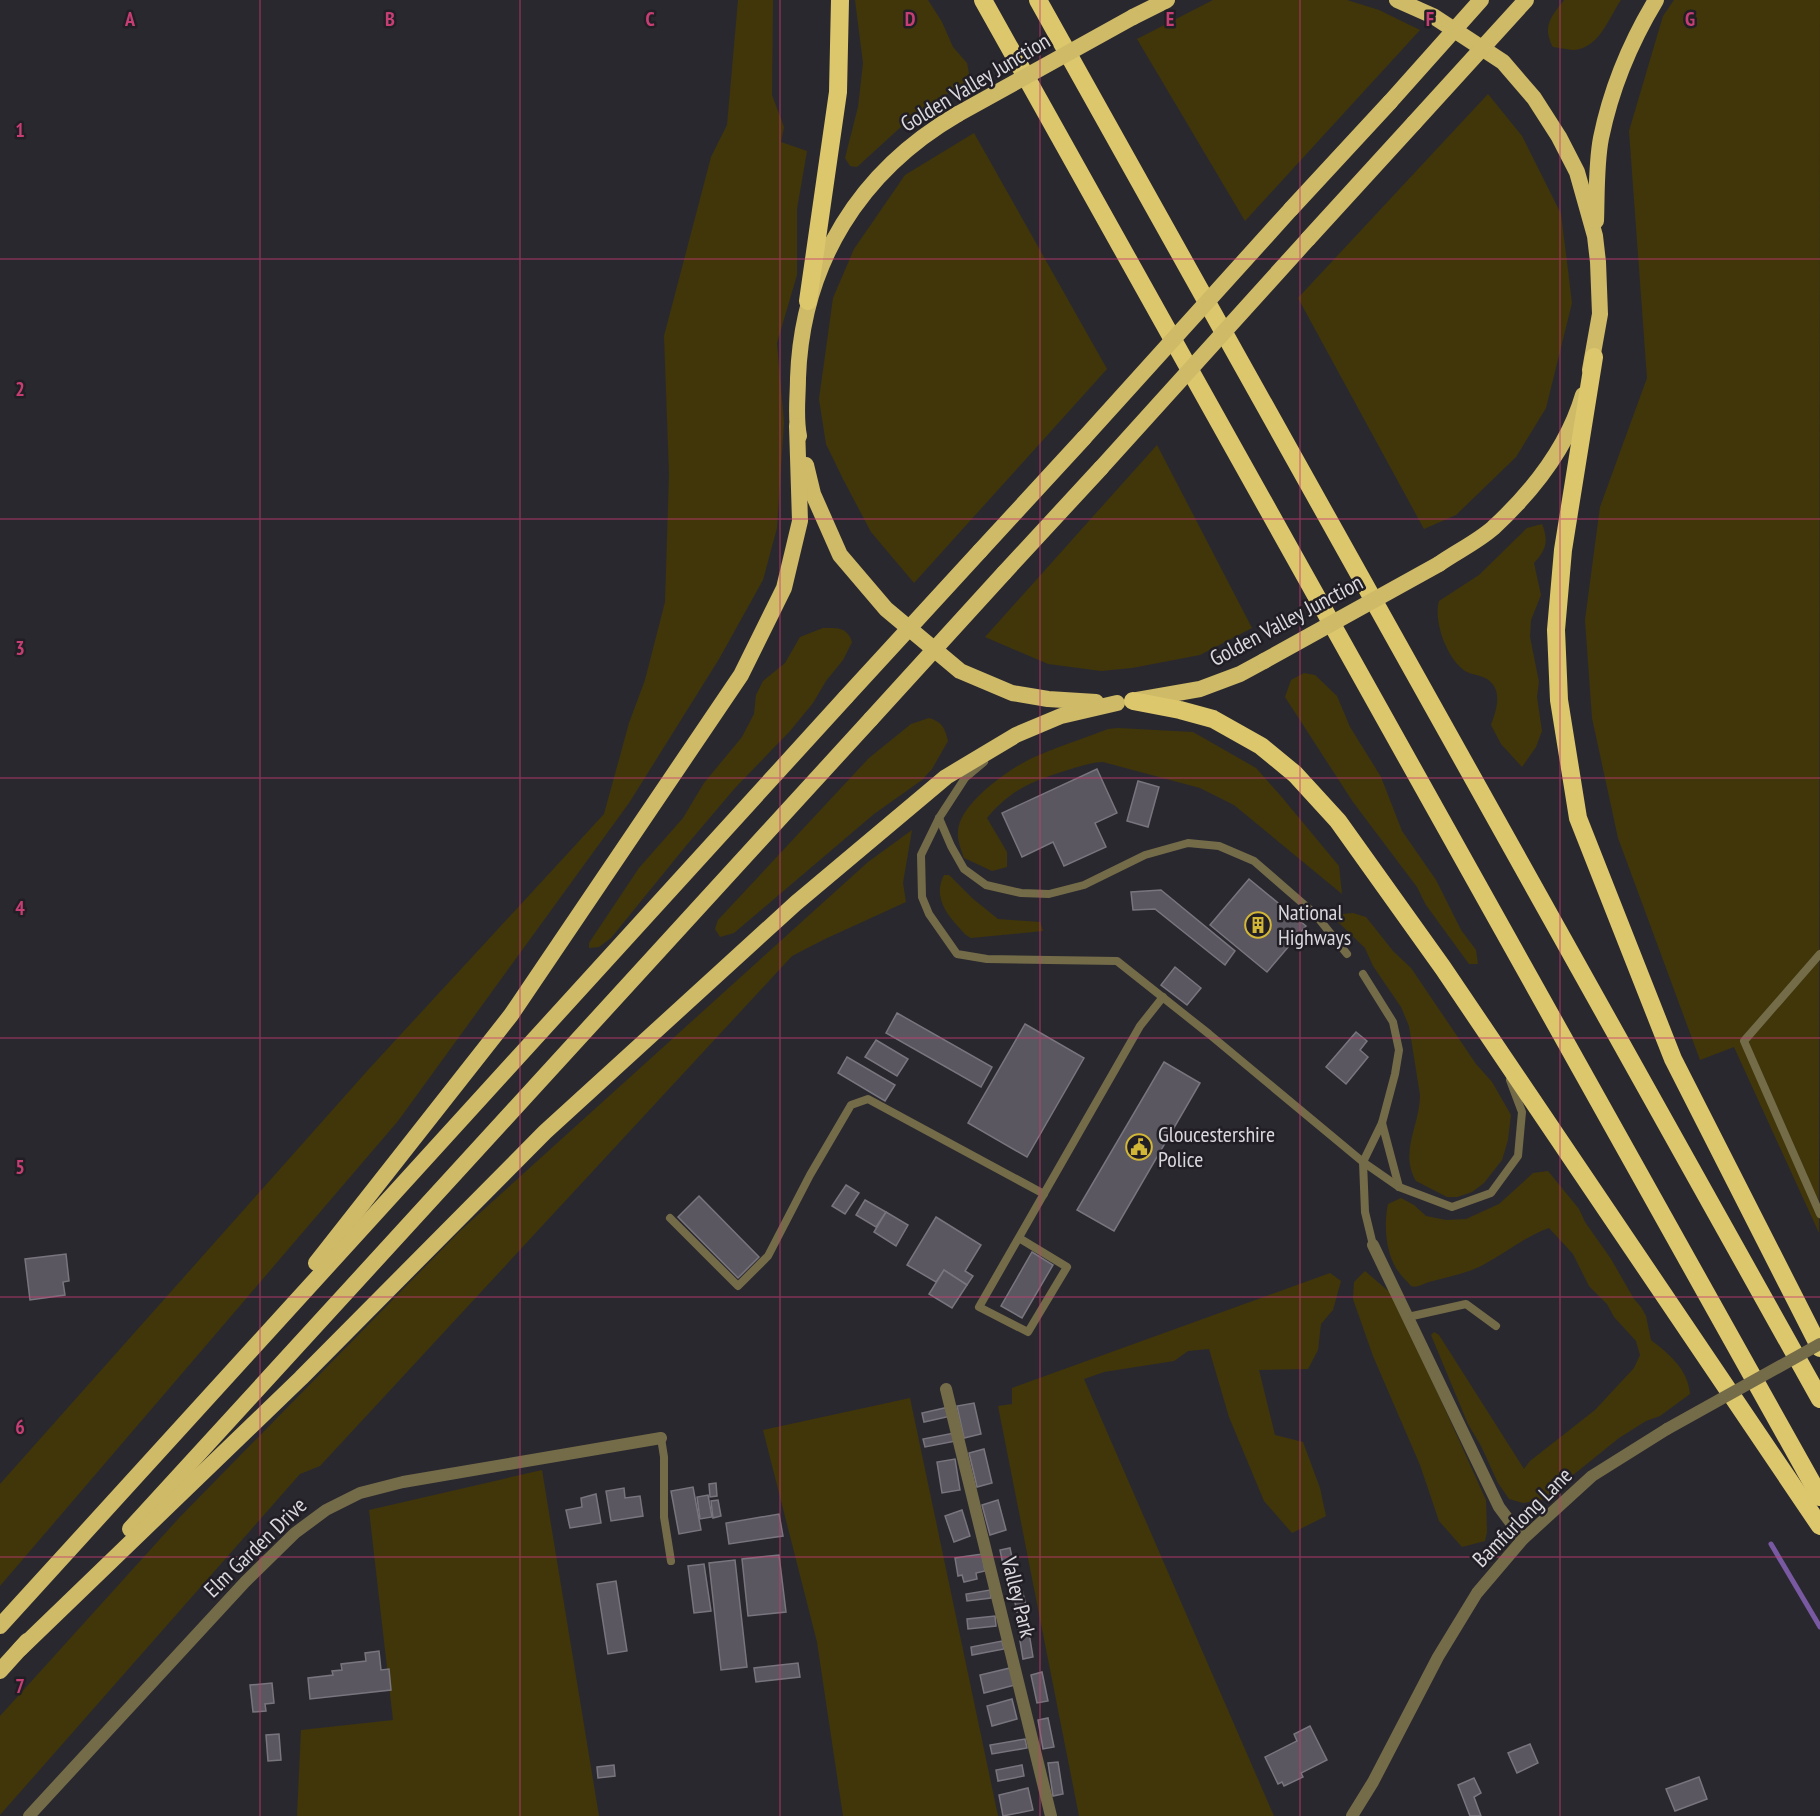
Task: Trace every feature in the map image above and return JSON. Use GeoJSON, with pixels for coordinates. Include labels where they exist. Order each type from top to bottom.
{"type":"FeatureCollection","features":[{"type":"Feature","properties":{"kind":"highway"},"geometry":{"type":"LineString","coordinates":[[808,301],[838,92],[840,0]]}},
{"type":"Feature","properties":{"kind":"highway"},"geometry":{"type":"LineString","coordinates":[[983,0],[1820,1497]]}},
{"type":"Feature","properties":{"kind":"highway"},"geometry":{"type":"LineString","coordinates":[[1038,0],[1820,1399]]}},
{"type":"Feature","properties":{"kind":"highway","name":"Golden Valley Junction"},"geometry":{"type":"LineString","coordinates":[[1167,0],[958,114],[912,143],[870,186],[835,235],[808,301],[799,362],[797,426],[813,494],[840,555],[886,609],[960,671],[1012,693],[1048,699],[1125,702],[1200,689],[1240,674],[1439,564],[1492,529],[1535,484],[1569,430],[1582,399],[1594,357],[1600,314],[1595,236],[1577,172],[1534,98],[1503,62],[1433,16],[1397,0]]}},
{"type":"Feature","properties":{"kind":"highway"},"geometry":{"type":"LineString","coordinates":[[0,1626],[1481,0]]}},
{"type":"Feature","properties":{"kind":"highway"},"geometry":{"type":"LineString","coordinates":[[0,1671],[1526,0]]}},
{"type":"Feature","properties":{"kind":"highway"},"geometry":{"type":"LineString","coordinates":[[1595,236],[1600,140],[1626,55],[1656,0]]}},
{"type":"Feature","properties":{"kind":"highway"},"geometry":{"type":"LineString","coordinates":[[1594,357],[1563,550],[1556,630],[1559,700],[1578,818],[1673,1059],[1820,1346]]}},
{"type":"Feature","properties":{"kind":"highway"},"geometry":{"type":"LineString","coordinates":[[218,1385],[511,1015],[741,675],[784,588],[800,521],[797,426]]}},
{"type":"Feature","properties":{"kind":"highway"},"geometry":{"type":"LineString","coordinates":[[20,1649],[301,1378],[545,1132],[822,881],[946,777],[1016,735],[1061,716],[1125,702],[1180,710],[1213,719],[1262,746],[1295,774],[1338,821],[1500,1051],[1820,1526]]}},
{"type":"Feature","properties":{"kind":"street"},"geometry":{"type":"LineString","coordinates":[[1373,1245],[1499,1506],[1523,1539]]}},
{"type":"Feature","properties":{"kind":"street","name":"Bamfurlong Lane"},"geometry":{"type":"LineString","coordinates":[[1352,1816],[1438,1657],[1472,1602],[1523,1539],[1592,1476],[1667,1429],[1820,1346]]}},
{"type":"Feature","properties":{"kind":"street","name":"Valley Park"},"geometry":{"type":"LineString","coordinates":[[946,1389],[1051,1816]]}},
{"type":"Feature","properties":{"kind":"street","name":"Elm Garden Drive"},"geometry":{"type":"LineString","coordinates":[[29,1816],[244,1582],[295,1533],[326,1509],[360,1493],[403,1482],[661,1438]]}},
{"type":"Feature","properties":{"kind":"lane"},"geometry":{"type":"LineString","coordinates":[[1016,735],[966,777],[939,818],[921,855],[922,897],[929,914],[957,954],[987,959],[1117,961],[1362,1162],[1399,1186],[1452,1207],[1491,1193],[1518,1156],[1522,1112],[1500,1051]]}},
{"type":"Feature","properties":{"kind":"lane"},"geometry":{"type":"LineString","coordinates":[[939,818],[964,869],[986,885],[1021,893],[1049,894],[1084,885],[1145,855],[1188,843],[1219,846],[1254,861],[1315,914],[1347,954]]}},
{"type":"Feature","properties":{"kind":"lane"},"geometry":{"type":"LineString","coordinates":[[1820,954],[1744,1041],[1820,1214]]}},
{"type":"Feature","properties":{"kind":"lane"},"geometry":{"type":"LineString","coordinates":[[1362,974],[1393,1022],[1399,1050],[1382,1124],[1362,1162],[1365,1212],[1373,1245]]}},
{"type":"Feature","properties":{"kind":"lane"},"geometry":{"type":"LineString","coordinates":[[1019,1238],[1067,1267],[1028,1332],[979,1307],[1140,1026],[1163,997]]}},
{"type":"Feature","properties":{"kind":"lane"},"geometry":{"type":"LineString","coordinates":[[670,1218],[738,1286],[768,1256],[810,1175],[851,1105],[868,1099],[1044,1194]]}},
{"type":"Feature","properties":{"kind":"lane"},"geometry":{"type":"LineString","coordinates":[[1382,1124],[1399,1186]]}},
{"type":"Feature","properties":{"kind":"lane"},"geometry":{"type":"LineString","coordinates":[[1408,1317],[1466,1304],[1496,1326]]}},
{"type":"Feature","properties":{"kind":"lane"},"geometry":{"type":"LineString","coordinates":[[661,1438],[664,1457],[664,1517],[671,1561]]}},
{"type":"Feature","properties":{"kind":"shaded area"},"geometry":{"type":"Polygon","coordinates":[[[738,0],[773,0],[772,95],[784,127],[781,142],[807,151],[797,209],[797,275],[777,343],[784,422],[777,528],[763,580],[719,659],[629,803],[398,1121],[0,1586],[0,1484],[368,1070],[604,814],[629,723],[645,680],[665,602],[669,474],[664,336],[711,157],[727,125],[738,0]]]}},
{"type":"Feature","properties":{"kind":"shaded area"},"geometry":{"type":"Polygon","coordinates":[[[855,0],[928,0],[942,22],[953,47],[967,63],[969,73],[965,83],[914,115],[857,167],[850,166],[845,158],[858,107],[863,63],[855,0]]]}},
{"type":"Feature","properties":{"kind":"shaded area"},"geometry":{"type":"Polygon","coordinates":[[[1213,0],[1347,0],[1379,10],[1420,30],[1245,221],[1137,39],[1213,0]]]}},
{"type":"Feature","properties":{"kind":"shaded area"},"geometry":{"type":"Polygon","coordinates":[[[1564,0],[1621,0],[1596,39],[1581,49],[1572,50],[1553,47],[1548,33],[1552,17],[1564,0]]]}},
{"type":"Feature","properties":{"kind":"shaded area"},"geometry":{"type":"Polygon","coordinates":[[[1674,0],[1820,0],[1819,1233],[1734,1047],[1700,1060],[1618,838],[1592,718],[1585,620],[1600,507],[1647,378],[1629,131],[1663,16],[1674,0]]]}},
{"type":"Feature","properties":{"kind":"shaded area"},"geometry":{"type":"Polygon","coordinates":[[[1488,94],[1522,136],[1561,214],[1572,303],[1546,408],[1516,457],[1456,515],[1424,529],[1298,298],[1488,94]]]}},
{"type":"Feature","properties":{"kind":"shaded area"},"geometry":{"type":"Polygon","coordinates":[[[974,133],[1107,369],[914,583],[871,532],[843,479],[826,444],[819,399],[833,298],[854,249],[905,175],[974,133]]]}},
{"type":"Feature","properties":{"kind":"shaded area"},"geometry":{"type":"Polygon","coordinates":[[[1157,445],[1252,628],[1200,655],[1132,668],[1101,671],[1048,664],[985,637],[1157,445]]]}},
{"type":"Feature","properties":{"kind":"shaded area"},"geometry":{"type":"Polygon","coordinates":[[[1542,524],[1545,545],[1534,563],[1541,595],[1531,620],[1530,637],[1539,682],[1537,697],[1542,731],[1536,747],[1522,767],[1501,744],[1491,725],[1497,701],[1496,689],[1487,679],[1465,671],[1452,658],[1440,629],[1438,609],[1439,601],[1479,575],[1527,528],[1542,524]]]}},
{"type":"Feature","properties":{"kind":"shaded area"},"geometry":{"type":"Polygon","coordinates":[[[823,628],[837,628],[845,631],[852,642],[843,660],[826,681],[813,703],[790,731],[735,788],[611,938],[599,947],[589,948],[589,943],[639,868],[683,818],[704,783],[742,737],[754,714],[756,695],[763,681],[785,663],[800,637],[823,628]]]}},
{"type":"Feature","properties":{"kind":"shaded area"},"geometry":{"type":"Polygon","coordinates":[[[1304,673],[1315,675],[1337,696],[1350,727],[1381,777],[1402,831],[1436,880],[1461,930],[1476,950],[1478,964],[1469,964],[1426,905],[1417,887],[1353,802],[1285,697],[1291,680],[1304,673]]]}},
{"type":"Feature","properties":{"kind":"shaded area"},"geometry":{"type":"Polygon","coordinates":[[[929,718],[942,726],[948,741],[932,769],[922,780],[874,814],[734,933],[720,937],[715,929],[718,920],[869,758],[911,724],[929,718]]]}},
{"type":"Feature","properties":{"kind":"shaded area"},"geometry":{"type":"Polygon","coordinates":[[[1108,729],[1193,732],[1256,768],[1339,866],[1342,894],[1234,805],[1200,788],[1103,762],[1083,765],[1035,781],[1015,792],[996,808],[987,818],[1007,852],[1007,867],[992,871],[964,858],[958,838],[961,820],[968,808],[990,786],[1016,767],[1039,755],[1108,729]]]}},
{"type":"Feature","properties":{"kind":"shaded area"},"geometry":{"type":"Polygon","coordinates":[[[912,830],[903,883],[906,902],[792,956],[320,1466],[300,1474],[0,1815],[0,1716],[179,1518],[461,1230],[868,862],[912,830]]]}},
{"type":"Feature","properties":{"kind":"shaded area"},"geometry":{"type":"Polygon","coordinates":[[[944,875],[949,875],[998,919],[1040,922],[1043,931],[971,938],[954,922],[944,908],[940,892],[944,875]]]}},
{"type":"Feature","properties":{"kind":"shaded area"},"geometry":{"type":"Polygon","coordinates":[[[1353,913],[1366,917],[1393,951],[1411,968],[1476,1064],[1492,1082],[1511,1115],[1508,1140],[1502,1160],[1484,1183],[1472,1192],[1457,1197],[1447,1197],[1416,1181],[1411,1170],[1410,1149],[1420,1095],[1409,1026],[1401,1007],[1373,966],[1365,948],[1335,919],[1343,914],[1353,913]]]}},
{"type":"Feature","properties":{"kind":"shaded area"},"geometry":{"type":"Polygon","coordinates":[[[1548,1171],[1579,1209],[1585,1222],[1641,1307],[1646,1316],[1651,1340],[1682,1370],[1690,1394],[1660,1416],[1646,1421],[1619,1438],[1542,1500],[1523,1503],[1509,1499],[1498,1483],[1468,1424],[1431,1335],[1434,1332],[1439,1335],[1524,1469],[1530,1461],[1595,1410],[1634,1368],[1640,1355],[1636,1341],[1614,1317],[1607,1304],[1589,1286],[1573,1254],[1549,1228],[1477,1268],[1418,1286],[1411,1286],[1392,1261],[1386,1236],[1386,1219],[1388,1204],[1401,1198],[1414,1205],[1426,1216],[1446,1220],[1466,1219],[1499,1204],[1533,1173],[1548,1171]]]}},
{"type":"Feature","properties":{"kind":"shaded area"},"geometry":{"type":"Polygon","coordinates":[[[1365,1271],[1394,1296],[1486,1500],[1485,1541],[1462,1547],[1439,1521],[1420,1465],[1373,1356],[1353,1299],[1354,1282],[1365,1271]]]}},
{"type":"Feature","properties":{"kind":"shaded area"},"geometry":{"type":"Polygon","coordinates":[[[1330,1273],[1341,1281],[1333,1310],[1321,1324],[1318,1350],[1308,1369],[1259,1370],[1275,1435],[1303,1442],[1320,1488],[1326,1516],[1292,1533],[1264,1501],[1229,1417],[1209,1349],[1188,1351],[1174,1361],[1104,1372],[1084,1379],[1274,1816],[1079,1816],[998,1406],[1012,1404],[1012,1388],[1330,1273]]]}},
{"type":"Feature","properties":{"kind":"shaded area"},"geometry":{"type":"Polygon","coordinates":[[[910,1398],[998,1816],[843,1816],[817,1642],[763,1430],[910,1398]]]}},
{"type":"Feature","properties":{"kind":"shaded area"},"geometry":{"type":"Polygon","coordinates":[[[542,1470],[599,1816],[297,1816],[301,1730],[393,1720],[369,1510],[542,1470]]]}},
{"type":"Feature","properties":{"kind":"building"},"geometry":{"type":"Polygon","coordinates":[[[1097,769],[1117,813],[1095,823],[1106,847],[1064,866],[1053,842],[1022,857],[1002,813],[1097,769]]]}},
{"type":"Feature","properties":{"kind":"building"},"geometry":{"type":"Polygon","coordinates":[[[1138,781],[1159,787],[1148,827],[1127,821],[1138,781]]]}},
{"type":"Feature","properties":{"kind":"building","name":"National Highways"},"geometry":{"type":"Polygon","coordinates":[[[1249,879],[1306,926],[1267,972],[1210,925],[1249,879]]]}},
{"type":"Feature","properties":{"kind":"building"},"geometry":{"type":"Polygon","coordinates":[[[1161,890],[1235,951],[1225,965],[1155,909],[1133,910],[1131,892],[1161,890]]]}},
{"type":"Feature","properties":{"kind":"building"},"geometry":{"type":"Polygon","coordinates":[[[1175,967],[1201,988],[1187,1005],[1161,985],[1175,967]]]}},
{"type":"Feature","properties":{"kind":"building"},"geometry":{"type":"Polygon","coordinates":[[[897,1013],[992,1067],[981,1087],[886,1033],[897,1013]]]}},
{"type":"Feature","properties":{"kind":"building"},"geometry":{"type":"Polygon","coordinates":[[[1025,1024],[1084,1058],[1027,1157],[968,1123],[1025,1024]]]}},
{"type":"Feature","properties":{"kind":"building"},"geometry":{"type":"Polygon","coordinates":[[[1356,1032],[1367,1041],[1360,1050],[1368,1057],[1346,1084],[1326,1067],[1356,1032]]]}},
{"type":"Feature","properties":{"kind":"building"},"geometry":{"type":"Polygon","coordinates":[[[876,1040],[908,1059],[897,1076],[865,1057],[876,1040]]]}},
{"type":"Feature","properties":{"kind":"building"},"geometry":{"type":"Polygon","coordinates":[[[847,1057],[895,1085],[885,1101],[838,1073],[847,1057]]]}},
{"type":"Feature","properties":{"kind":"building","name":"Gloucestershire Police"},"geometry":{"type":"Polygon","coordinates":[[[1164,1062],[1200,1083],[1114,1231],[1077,1210],[1164,1062]]]}},
{"type":"Feature","properties":{"kind":"building"},"geometry":{"type":"Polygon","coordinates":[[[846,1185],[859,1193],[845,1214],[832,1206],[846,1185]]]}},
{"type":"Feature","properties":{"kind":"building"},"geometry":{"type":"Polygon","coordinates":[[[699,1196],[759,1257],[738,1278],[678,1217],[699,1196]]]}},
{"type":"Feature","properties":{"kind":"building"},"geometry":{"type":"Polygon","coordinates":[[[865,1200],[886,1212],[876,1227],[856,1215],[865,1200]]]}},
{"type":"Feature","properties":{"kind":"building"},"geometry":{"type":"Polygon","coordinates":[[[886,1212],[908,1225],[896,1246],[874,1232],[886,1212]]]}},
{"type":"Feature","properties":{"kind":"building"},"geometry":{"type":"Polygon","coordinates":[[[936,1217],[981,1245],[965,1271],[973,1276],[967,1285],[944,1270],[936,1282],[907,1265],[936,1217]]]}},
{"type":"Feature","properties":{"kind":"building"},"geometry":{"type":"Polygon","coordinates":[[[1032,1252],[1053,1265],[1022,1318],[1001,1306],[1032,1252]]]}},
{"type":"Feature","properties":{"kind":"building"},"geometry":{"type":"Polygon","coordinates":[[[66,1254],[69,1281],[63,1282],[65,1295],[30,1300],[25,1259],[66,1254]]]}},
{"type":"Feature","properties":{"kind":"building"},"geometry":{"type":"Polygon","coordinates":[[[944,1270],[967,1285],[952,1308],[929,1294],[944,1270]]]}},
{"type":"Feature","properties":{"kind":"building"},"geometry":{"type":"Polygon","coordinates":[[[974,1403],[981,1434],[964,1438],[957,1406],[974,1403]]]}},
{"type":"Feature","properties":{"kind":"building"},"geometry":{"type":"Polygon","coordinates":[[[949,1407],[951,1416],[924,1422],[922,1413],[949,1407]]]}},
{"type":"Feature","properties":{"kind":"building"},"geometry":{"type":"Polygon","coordinates":[[[954,1433],[956,1441],[925,1447],[923,1439],[954,1433]]]}},
{"type":"Feature","properties":{"kind":"building"},"geometry":{"type":"Polygon","coordinates":[[[984,1449],[992,1483],[977,1487],[969,1453],[984,1449]]]}},
{"type":"Feature","properties":{"kind":"building"},"geometry":{"type":"Polygon","coordinates":[[[955,1459],[960,1490],[942,1493],[937,1462],[955,1459]]]}},
{"type":"Feature","properties":{"kind":"building"},"geometry":{"type":"Polygon","coordinates":[[[716,1483],[717,1496],[710,1497],[709,1484],[716,1483]]]}},
{"type":"Feature","properties":{"kind":"building"},"geometry":{"type":"Polygon","coordinates":[[[693,1487],[701,1530],[679,1534],[671,1491],[693,1487]]]}},
{"type":"Feature","properties":{"kind":"building"},"geometry":{"type":"Polygon","coordinates":[[[624,1488],[625,1498],[640,1496],[643,1516],[611,1521],[606,1491],[624,1488]]]}},
{"type":"Feature","properties":{"kind":"building"},"geometry":{"type":"Polygon","coordinates":[[[596,1494],[601,1523],[570,1528],[566,1510],[582,1507],[581,1498],[596,1494]]]}},
{"type":"Feature","properties":{"kind":"building"},"geometry":{"type":"Polygon","coordinates":[[[708,1495],[712,1517],[700,1519],[697,1497],[708,1495]]]}},
{"type":"Feature","properties":{"kind":"building"},"geometry":{"type":"Polygon","coordinates":[[[718,1500],[721,1516],[713,1518],[711,1501],[718,1500]]]}},
{"type":"Feature","properties":{"kind":"building"},"geometry":{"type":"Polygon","coordinates":[[[998,1500],[1006,1530],[990,1535],[982,1505],[998,1500]]]}},
{"type":"Feature","properties":{"kind":"building"},"geometry":{"type":"Polygon","coordinates":[[[962,1510],[970,1536],[954,1542],[945,1516],[962,1510]]]}},
{"type":"Feature","properties":{"kind":"building"},"geometry":{"type":"Polygon","coordinates":[[[779,1514],[783,1536],[729,1544],[726,1523],[779,1514]]]}},
{"type":"Feature","properties":{"kind":"building"},"geometry":{"type":"Polygon","coordinates":[[[1010,1548],[1015,1572],[1005,1574],[1000,1550],[1010,1548]]]}},
{"type":"Feature","properties":{"kind":"building"},"geometry":{"type":"Polygon","coordinates":[[[982,1554],[985,1571],[976,1573],[977,1579],[964,1582],[962,1575],[958,1576],[955,1558],[982,1554]]]}},
{"type":"Feature","properties":{"kind":"building"},"geometry":{"type":"Polygon","coordinates":[[[779,1555],[786,1612],[748,1616],[742,1559],[779,1555]]]}},
{"type":"Feature","properties":{"kind":"building"},"geometry":{"type":"Polygon","coordinates":[[[735,1560],[747,1667],[721,1670],[709,1563],[735,1560]]]}},
{"type":"Feature","properties":{"kind":"building"},"geometry":{"type":"Polygon","coordinates":[[[704,1564],[711,1611],[694,1613],[688,1566],[704,1564]]]}},
{"type":"Feature","properties":{"kind":"building"},"geometry":{"type":"Polygon","coordinates":[[[616,1581],[627,1651],[608,1654],[597,1584],[616,1581]]]}},
{"type":"Feature","properties":{"kind":"building"},"geometry":{"type":"Polygon","coordinates":[[[1021,1586],[1027,1609],[1017,1612],[1012,1589],[1021,1586]]]}},
{"type":"Feature","properties":{"kind":"building"},"geometry":{"type":"Polygon","coordinates":[[[990,1590],[991,1598],[967,1601],[966,1594],[990,1590]]]}},
{"type":"Feature","properties":{"kind":"building"},"geometry":{"type":"Polygon","coordinates":[[[995,1616],[996,1626],[968,1629],[967,1619],[995,1616]]]}},
{"type":"Feature","properties":{"kind":"building"},"geometry":{"type":"Polygon","coordinates":[[[1028,1627],[1033,1657],[1023,1659],[1018,1629],[1028,1627]]]}},
{"type":"Feature","properties":{"kind":"building"},"geometry":{"type":"Polygon","coordinates":[[[1002,1641],[1004,1649],[972,1655],[971,1647],[1002,1641]]]}},
{"type":"Feature","properties":{"kind":"building"},"geometry":{"type":"Polygon","coordinates":[[[379,1651],[381,1670],[389,1669],[391,1690],[310,1699],[308,1678],[333,1675],[332,1671],[342,1670],[341,1664],[366,1661],[365,1653],[379,1651]]]}},
{"type":"Feature","properties":{"kind":"building"},"geometry":{"type":"Polygon","coordinates":[[[798,1663],[800,1677],[756,1682],[754,1668],[798,1663]]]}},
{"type":"Feature","properties":{"kind":"building"},"geometry":{"type":"Polygon","coordinates":[[[1010,1668],[1015,1685],[984,1693],[980,1675],[1010,1668]]]}},
{"type":"Feature","properties":{"kind":"building"},"geometry":{"type":"Polygon","coordinates":[[[1042,1672],[1048,1701],[1037,1703],[1031,1675],[1042,1672]]]}},
{"type":"Feature","properties":{"kind":"building"},"geometry":{"type":"Polygon","coordinates":[[[272,1683],[274,1703],[265,1704],[266,1711],[253,1712],[250,1685],[272,1683]]]}},
{"type":"Feature","properties":{"kind":"building"},"geometry":{"type":"Polygon","coordinates":[[[1012,1699],[1017,1719],[992,1726],[987,1706],[1012,1699]]]}},
{"type":"Feature","properties":{"kind":"building"},"geometry":{"type":"Polygon","coordinates":[[[1048,1718],[1054,1747],[1043,1749],[1038,1720],[1048,1718]]]}},
{"type":"Feature","properties":{"kind":"building"},"geometry":{"type":"Polygon","coordinates":[[[1310,1726],[1327,1760],[1301,1773],[1303,1777],[1284,1786],[1282,1782],[1278,1784],[1265,1757],[1297,1741],[1294,1734],[1310,1726]]]}},
{"type":"Feature","properties":{"kind":"building"},"geometry":{"type":"Polygon","coordinates":[[[279,1734],[281,1760],[268,1761],[266,1735],[279,1734]]]}},
{"type":"Feature","properties":{"kind":"building"},"geometry":{"type":"Polygon","coordinates":[[[1025,1739],[1027,1748],[992,1754],[990,1745],[1025,1739]]]}},
{"type":"Feature","properties":{"kind":"building"},"geometry":{"type":"Polygon","coordinates":[[[1530,1744],[1538,1763],[1517,1773],[1508,1753],[1530,1744]]]}},
{"type":"Feature","properties":{"kind":"building"},"geometry":{"type":"Polygon","coordinates":[[[1058,1762],[1063,1794],[1053,1796],[1048,1763],[1058,1762]]]}},
{"type":"Feature","properties":{"kind":"building"},"geometry":{"type":"Polygon","coordinates":[[[614,1765],[615,1776],[598,1778],[597,1767],[614,1765]]]}},
{"type":"Feature","properties":{"kind":"building"},"geometry":{"type":"Polygon","coordinates":[[[1022,1765],[1024,1776],[998,1781],[996,1770],[1022,1765]]]}},
{"type":"Feature","properties":{"kind":"building"},"geometry":{"type":"Polygon","coordinates":[[[1699,1777],[1707,1799],[1675,1811],[1666,1789],[1699,1777]]]}},
{"type":"Feature","properties":{"kind":"building"},"geometry":{"type":"Polygon","coordinates":[[[1474,1778],[1481,1793],[1474,1797],[1481,1816],[1470,1816],[1458,1785],[1474,1778]]]}},
{"type":"Feature","properties":{"kind":"building"},"geometry":{"type":"Polygon","coordinates":[[[1028,1788],[1033,1810],[1003,1816],[999,1795],[1028,1788]]]}},
{"type":"Feature","properties":{"kind":"waterway"},"geometry":{"type":"LineString","coordinates":[[1771,1544],[1820,1627]]}},
{"type":"Feature","properties":{"kind":"place","name":"National Highways"},"geometry":{"type":"Point","coordinates":[1258,925]}},
{"type":"Feature","properties":{"kind":"place","name":"Gloucestershire Police"},"geometry":{"type":"Point","coordinates":[1139,1147]}}]}
